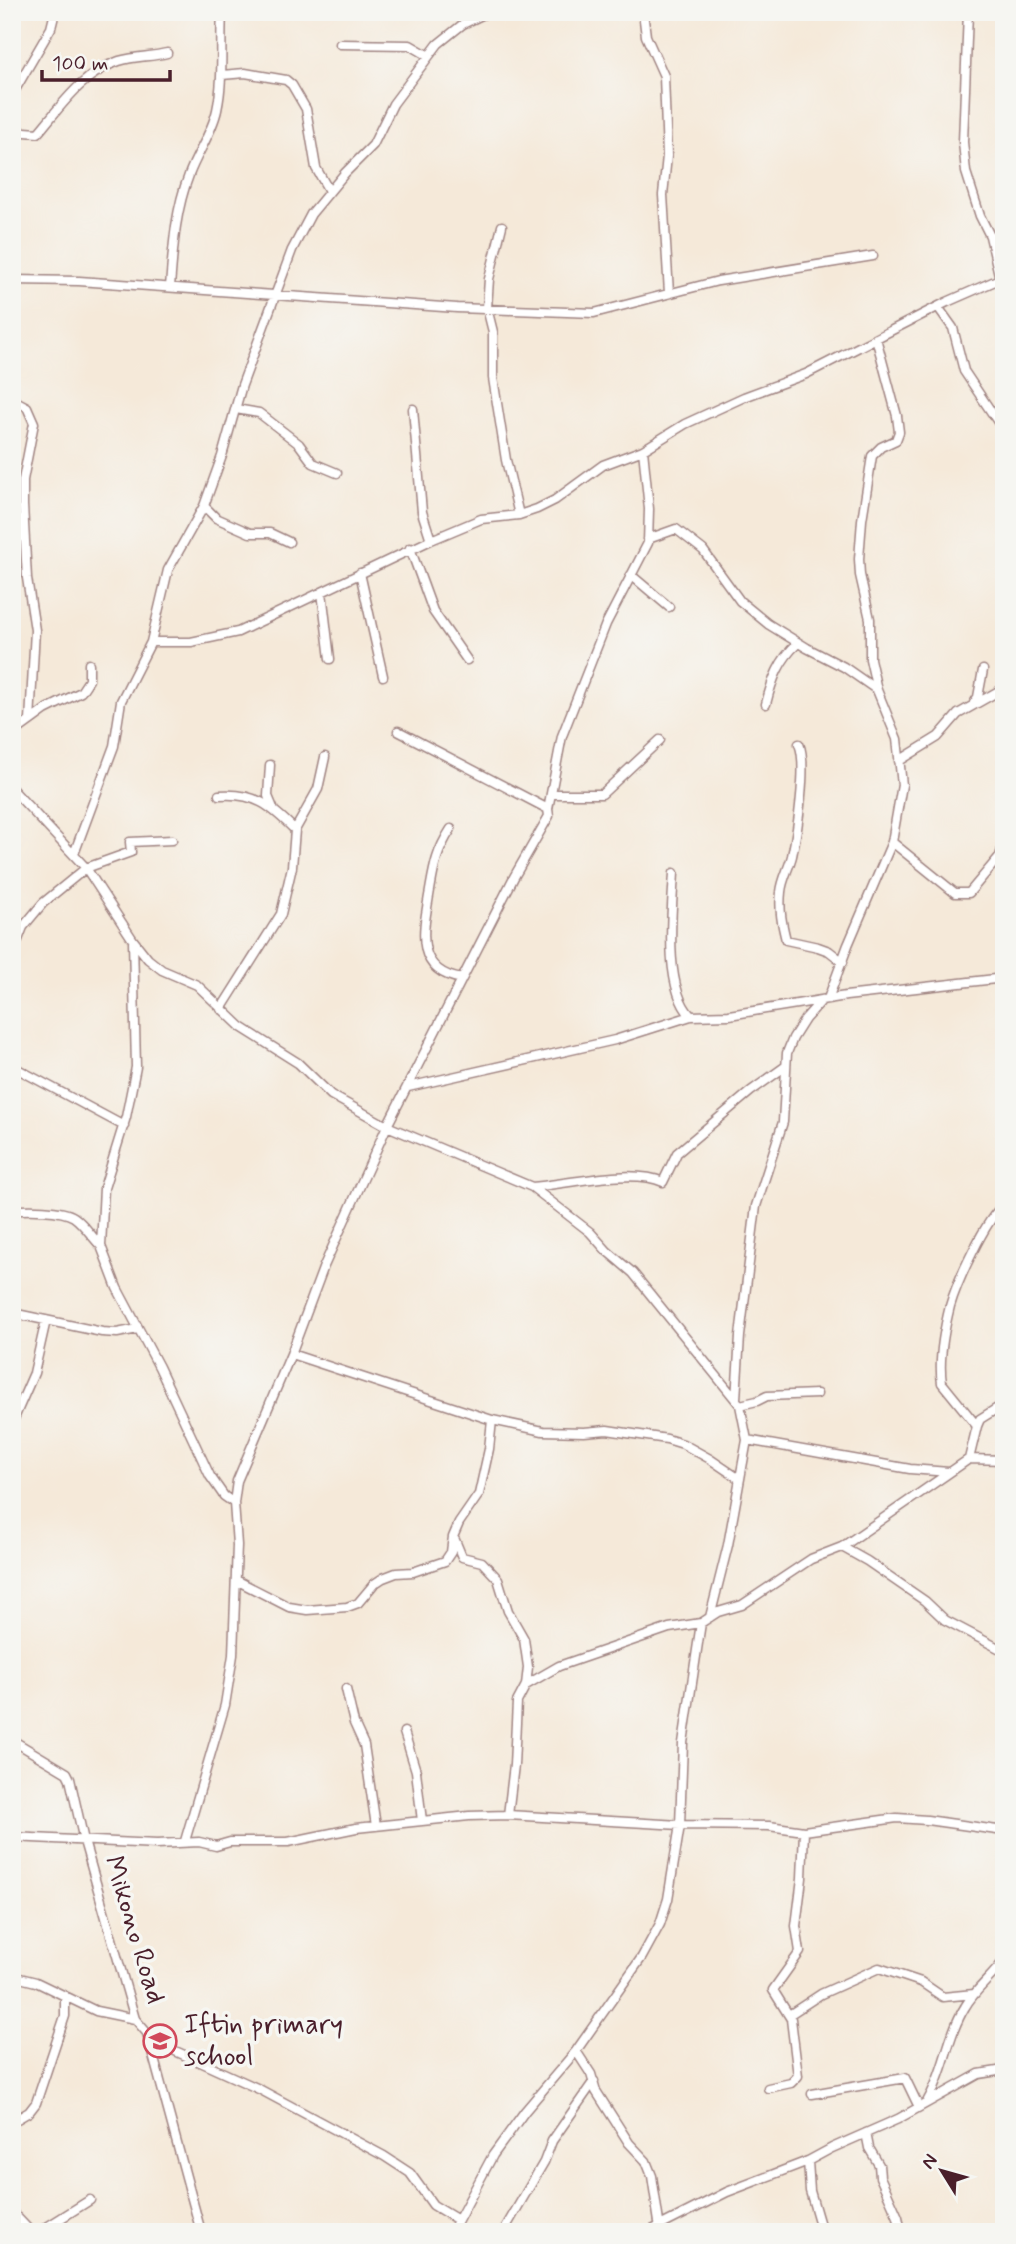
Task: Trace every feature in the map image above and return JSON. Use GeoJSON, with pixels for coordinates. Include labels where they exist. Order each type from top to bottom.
{"type":"FeatureCollection","features":[{"type":"Feature","properties":{"kind":"street"},"geometry":{"type":"LineString","coordinates":[[12,95],[51,28],[55,12]]}},
{"type":"Feature","properties":{"kind":"street"},"geometry":{"type":"LineString","coordinates":[[170,287],[174,235],[180,203],[189,175],[214,120],[222,75],[222,12]]}},
{"type":"Feature","properties":{"kind":"street"},"geometry":{"type":"LineString","coordinates":[[74,854],[114,746],[121,701],[151,642],[169,570],[204,506],[292,250],[312,214],[329,191],[373,145],[393,104],[429,56],[449,33],[488,12]]}},
{"type":"Feature","properties":{"kind":"street"},"geometry":{"type":"LineString","coordinates":[[643,12],[646,36],[664,76],[667,156],[663,195],[669,293]]}},
{"type":"Feature","properties":{"kind":"street"},"geometry":{"type":"LineString","coordinates":[[151,642],[191,642],[238,632],[410,548],[481,519],[519,515],[555,500],[603,465],[643,450],[685,424],[744,397],[806,374],[938,307],[1002,278],[990,236],[980,216],[966,172],[963,142],[968,12]]}},
{"type":"Feature","properties":{"kind":"street"},"geometry":{"type":"LineString","coordinates":[[340,44],[410,45],[429,56]]}},
{"type":"Feature","properties":{"kind":"street"},"geometry":{"type":"LineString","coordinates":[[12,131],[38,133],[80,84],[104,67],[136,56],[152,57],[167,53]]}},
{"type":"Feature","properties":{"kind":"street"},"geometry":{"type":"LineString","coordinates":[[222,75],[245,73],[286,80],[292,86],[306,109],[316,168],[329,191]]}},
{"type":"Feature","properties":{"kind":"street"},"geometry":{"type":"LineString","coordinates":[[502,226],[489,279],[487,308],[493,332],[493,378],[506,460],[519,515]]}},
{"type":"Feature","properties":{"kind":"street"},"geometry":{"type":"LineString","coordinates":[[12,280],[79,281],[457,308],[594,313],[718,281],[873,256]]}},
{"type":"Feature","properties":{"kind":"street"},"geometry":{"type":"LineString","coordinates":[[938,307],[953,328],[964,371],[1004,431]]}},
{"type":"Feature","properties":{"kind":"street"},"geometry":{"type":"LineString","coordinates":[[710,1617],[734,1516],[738,1478],[747,1440],[738,1402],[740,1336],[756,1206],[783,1122],[787,1053],[805,1019],[825,999],[843,962],[892,842],[902,785],[897,739],[877,690],[870,659],[870,620],[860,575],[859,545],[872,456],[881,447],[895,440],[899,432],[876,338]]}},
{"type":"Feature","properties":{"kind":"street"},"geometry":{"type":"LineString","coordinates":[[12,399],[27,407],[34,423],[23,480],[27,578],[35,630],[30,721]]}},
{"type":"Feature","properties":{"kind":"street"},"geometry":{"type":"LineString","coordinates":[[236,409],[259,413],[299,444],[313,463],[337,473]]}},
{"type":"Feature","properties":{"kind":"street"},"geometry":{"type":"LineString","coordinates":[[413,409],[422,512],[431,540]]}},
{"type":"Feature","properties":{"kind":"street"},"geometry":{"type":"LineString","coordinates":[[185,1841],[225,1705],[233,1655],[236,1580],[234,1503],[237,1481],[291,1354],[324,1266],[387,1126],[514,877],[549,816],[548,809],[562,736],[606,624],[648,539],[649,509],[643,450]]}},
{"type":"Feature","properties":{"kind":"street"},"geometry":{"type":"LineString","coordinates":[[204,506],[216,517],[250,533],[270,533],[289,542]]}},
{"type":"Feature","properties":{"kind":"street"},"geometry":{"type":"LineString","coordinates":[[648,539],[676,529],[704,550],[740,601],[768,624],[844,667],[877,690]]}},
{"type":"Feature","properties":{"kind":"street"},"geometry":{"type":"LineString","coordinates":[[410,548],[433,611],[467,660]]}},
{"type":"Feature","properties":{"kind":"street"},"geometry":{"type":"LineString","coordinates":[[360,573],[383,676]]}},
{"type":"Feature","properties":{"kind":"street"},"geometry":{"type":"LineString","coordinates":[[631,575],[669,607]]}},
{"type":"Feature","properties":{"kind":"street"},"geometry":{"type":"LineString","coordinates":[[322,592],[330,659]]}},
{"type":"Feature","properties":{"kind":"street"},"geometry":{"type":"LineString","coordinates":[[766,704],[774,674],[786,653],[798,643]]}},
{"type":"Feature","properties":{"kind":"street"},"geometry":{"type":"LineString","coordinates":[[12,734],[45,710],[81,692],[89,680],[89,664]]}},
{"type":"Feature","properties":{"kind":"street"},"geometry":{"type":"LineString","coordinates":[[972,705],[978,697],[983,670]]}},
{"type":"Feature","properties":{"kind":"street"},"geometry":{"type":"LineString","coordinates":[[900,761],[937,737],[958,714],[1004,688]]}},
{"type":"Feature","properties":{"kind":"street"},"geometry":{"type":"LineString","coordinates":[[398,731],[548,809]]}},
{"type":"Feature","properties":{"kind":"street"},"geometry":{"type":"LineString","coordinates":[[551,794],[602,794],[660,740]]}},
{"type":"Feature","properties":{"kind":"street"},"geometry":{"type":"LineString","coordinates":[[799,744],[803,752],[799,808],[791,858],[781,888],[781,921],[786,940],[818,947],[843,962]]}},
{"type":"Feature","properties":{"kind":"street"},"geometry":{"type":"LineString","coordinates":[[221,1009],[281,914],[292,867],[295,830],[318,789],[325,758]]}},
{"type":"Feature","properties":{"kind":"street"},"geometry":{"type":"LineString","coordinates":[[270,765],[268,796],[272,808]]}},
{"type":"Feature","properties":{"kind":"street"},"geometry":{"type":"LineString","coordinates":[[12,789],[86,868],[133,940],[155,965],[197,985],[241,1027],[298,1063],[331,1095],[387,1126],[532,1187],[590,1232],[633,1273],[738,1402]]}},
{"type":"Feature","properties":{"kind":"street"},"geometry":{"type":"LineString","coordinates":[[219,795],[236,794],[254,799],[272,808],[295,830]]}},
{"type":"Feature","properties":{"kind":"street"},"geometry":{"type":"LineString","coordinates":[[451,829],[435,859],[422,936],[428,955],[440,972],[462,979]]}},
{"type":"Feature","properties":{"kind":"street"},"geometry":{"type":"LineString","coordinates":[[12,955],[30,917],[86,868],[131,852],[130,842],[172,840]]}},
{"type":"Feature","properties":{"kind":"street"},"geometry":{"type":"LineString","coordinates":[[892,842],[955,893],[969,893],[991,869],[1004,843]]}},
{"type":"Feature","properties":{"kind":"street"},"geometry":{"type":"LineString","coordinates":[[674,873],[673,968],[677,994],[684,1009],[691,1016]]}},
{"type":"Feature","properties":{"kind":"street"},"geometry":{"type":"LineString","coordinates":[[101,1246],[104,1188],[132,1095],[135,1067],[133,940]]}},
{"type":"Feature","properties":{"kind":"street"},"geometry":{"type":"LineString","coordinates":[[408,1087],[615,1040],[691,1016],[729,1015],[825,999],[1004,978]]}},
{"type":"Feature","properties":{"kind":"street"},"geometry":{"type":"LineString","coordinates":[[12,1066],[124,1126]]}},
{"type":"Feature","properties":{"kind":"street"},"geometry":{"type":"LineString","coordinates":[[532,1187],[634,1176],[653,1177],[663,1182],[677,1153],[751,1091],[786,1066]]}},
{"type":"Feature","properties":{"kind":"street"},"geometry":{"type":"LineString","coordinates":[[977,1426],[942,1383],[944,1332],[951,1303],[977,1244],[996,1210],[1004,1205]]}},
{"type":"Feature","properties":{"kind":"street"},"geometry":{"type":"LineString","coordinates":[[12,1211],[67,1214],[74,1217],[101,1246],[117,1288],[159,1367],[210,1476],[234,1503]]}},
{"type":"Feature","properties":{"kind":"street"},"geometry":{"type":"LineString","coordinates":[[12,1313],[102,1332],[117,1333],[138,1329]]}},
{"type":"Feature","properties":{"kind":"street"},"geometry":{"type":"LineString","coordinates":[[12,1423],[34,1373],[46,1320]]}},
{"type":"Feature","properties":{"kind":"street"},"geometry":{"type":"LineString","coordinates":[[291,1354],[492,1420],[543,1431],[607,1430],[653,1436],[683,1444],[738,1478]]}},
{"type":"Feature","properties":{"kind":"street"},"geometry":{"type":"LineString","coordinates":[[738,1402],[757,1401],[767,1396],[817,1394]]}},
{"type":"Feature","properties":{"kind":"street"},"geometry":{"type":"LineString","coordinates":[[969,1460],[980,1419],[1004,1404]]}},
{"type":"Feature","properties":{"kind":"street"},"geometry":{"type":"LineString","coordinates":[[236,1580],[289,1607],[307,1610],[347,1607],[358,1602],[383,1578],[396,1573],[413,1572],[445,1561],[451,1552],[459,1523],[479,1494],[492,1420]]}},
{"type":"Feature","properties":{"kind":"street"},"geometry":{"type":"LineString","coordinates":[[747,1440],[910,1469],[949,1472]]}},
{"type":"Feature","properties":{"kind":"street"},"geometry":{"type":"LineString","coordinates":[[526,1685],[545,1672],[574,1661],[669,1629],[701,1623],[742,1605],[811,1559],[842,1547],[969,1460],[1004,1460]]}},
{"type":"Feature","properties":{"kind":"street"},"geometry":{"type":"LineString","coordinates":[[453,1537],[461,1557],[482,1562],[498,1579],[509,1611],[524,1639],[528,1667],[526,1685],[517,1702],[508,1815]]}},
{"type":"Feature","properties":{"kind":"street"},"geometry":{"type":"LineString","coordinates":[[842,1547],[925,1601],[945,1620],[1004,1651]]}},
{"type":"Feature","properties":{"kind":"street"},"geometry":{"type":"LineString","coordinates":[[452,2232],[493,2155],[525,2111],[576,2051],[642,1957],[660,1924],[668,1899],[680,1825],[683,1743],[701,1623]]}},
{"type":"Feature","properties":{"kind":"street"},"geometry":{"type":"LineString","coordinates":[[346,1689],[354,1723],[364,1745],[376,1826]]}},
{"type":"Feature","properties":{"kind":"street"},"geometry":{"type":"LineString","coordinates":[[404,1732],[416,1771],[422,1821]]}},
{"type":"Feature","properties":{"kind":"street","name":"Mikono Road"},"geometry":{"type":"LineString","coordinates":[[12,1740],[67,1773],[70,1779],[84,1841],[135,2019],[147,2033],[201,2232]]}},
{"type":"Feature","properties":{"kind":"street"},"geometry":{"type":"LineString","coordinates":[[12,1837],[157,1844],[185,1841],[216,1846],[230,1842],[288,1842],[356,1828],[469,1816],[508,1815],[680,1825],[769,1826],[804,1830],[897,1818],[927,1819],[1004,1831]]}},
{"type":"Feature","properties":{"kind":"street"},"geometry":{"type":"LineString","coordinates":[[768,2088],[791,2082],[797,2077],[789,2015],[774,1990],[800,1952],[796,1926],[804,1830]]}},
{"type":"Feature","properties":{"kind":"street"},"geometry":{"type":"LineString","coordinates":[[928,2101],[941,2073],[957,2022],[974,1994],[1004,1960]]}},
{"type":"Feature","properties":{"kind":"street"},"geometry":{"type":"LineString","coordinates":[[789,2015],[821,1994],[878,1968],[922,1982],[943,1997],[974,1994]]}},
{"type":"Feature","properties":{"kind":"street"},"geometry":{"type":"LineString","coordinates":[[12,1976],[36,1982],[108,2015],[135,2019]]}},
{"type":"Feature","properties":{"kind":"street"},"geometry":{"type":"LineString","coordinates":[[12,2122],[29,2112],[36,2103],[65,2016],[65,1996]]}},
{"type":"Feature","properties":{"kind":"street"},"geometry":{"type":"LineString","coordinates":[[147,2033],[173,2050],[258,2089],[375,2151],[410,2173],[433,2205],[458,2220]]}},
{"type":"Feature","properties":{"kind":"street"},"geometry":{"type":"LineString","coordinates":[[576,2051],[594,2081],[596,2091],[629,2143],[646,2161],[652,2176],[660,2229]]}},
{"type":"Feature","properties":{"kind":"street"},"geometry":{"type":"LineString","coordinates":[[648,2232],[660,2229],[735,2188],[808,2161],[919,2107],[979,2074],[1004,2070]]}},
{"type":"Feature","properties":{"kind":"street"},"geometry":{"type":"LineString","coordinates":[[812,2094],[905,2078],[919,2107]]}},
{"type":"Feature","properties":{"kind":"street"},"geometry":{"type":"LineString","coordinates":[[503,2232],[544,2162],[561,2126],[594,2081]]}},
{"type":"Feature","properties":{"kind":"street"},"geometry":{"type":"LineString","coordinates":[[866,2133],[869,2148],[879,2165],[880,2177],[898,2217],[901,2232]]}},
{"type":"Feature","properties":{"kind":"street"},"geometry":{"type":"LineString","coordinates":[[808,2161],[810,2191],[822,2232]]}},
{"type":"Feature","properties":{"kind":"street"},"geometry":{"type":"LineString","coordinates":[[1004,2171],[1004,2184]]}},
{"type":"Feature","properties":{"kind":"street"},"geometry":{"type":"LineString","coordinates":[[39,2232],[90,2200]]}},
{"type":"Feature","properties":{"kind":"street"},"geometry":{"type":"LineString","coordinates":[[12,2212],[31,2232]]}},
{"type":"Feature","properties":{"kind":"place","name":"Iftin primary school"},"geometry":{"type":"Point","coordinates":[160,2041]}}]}
